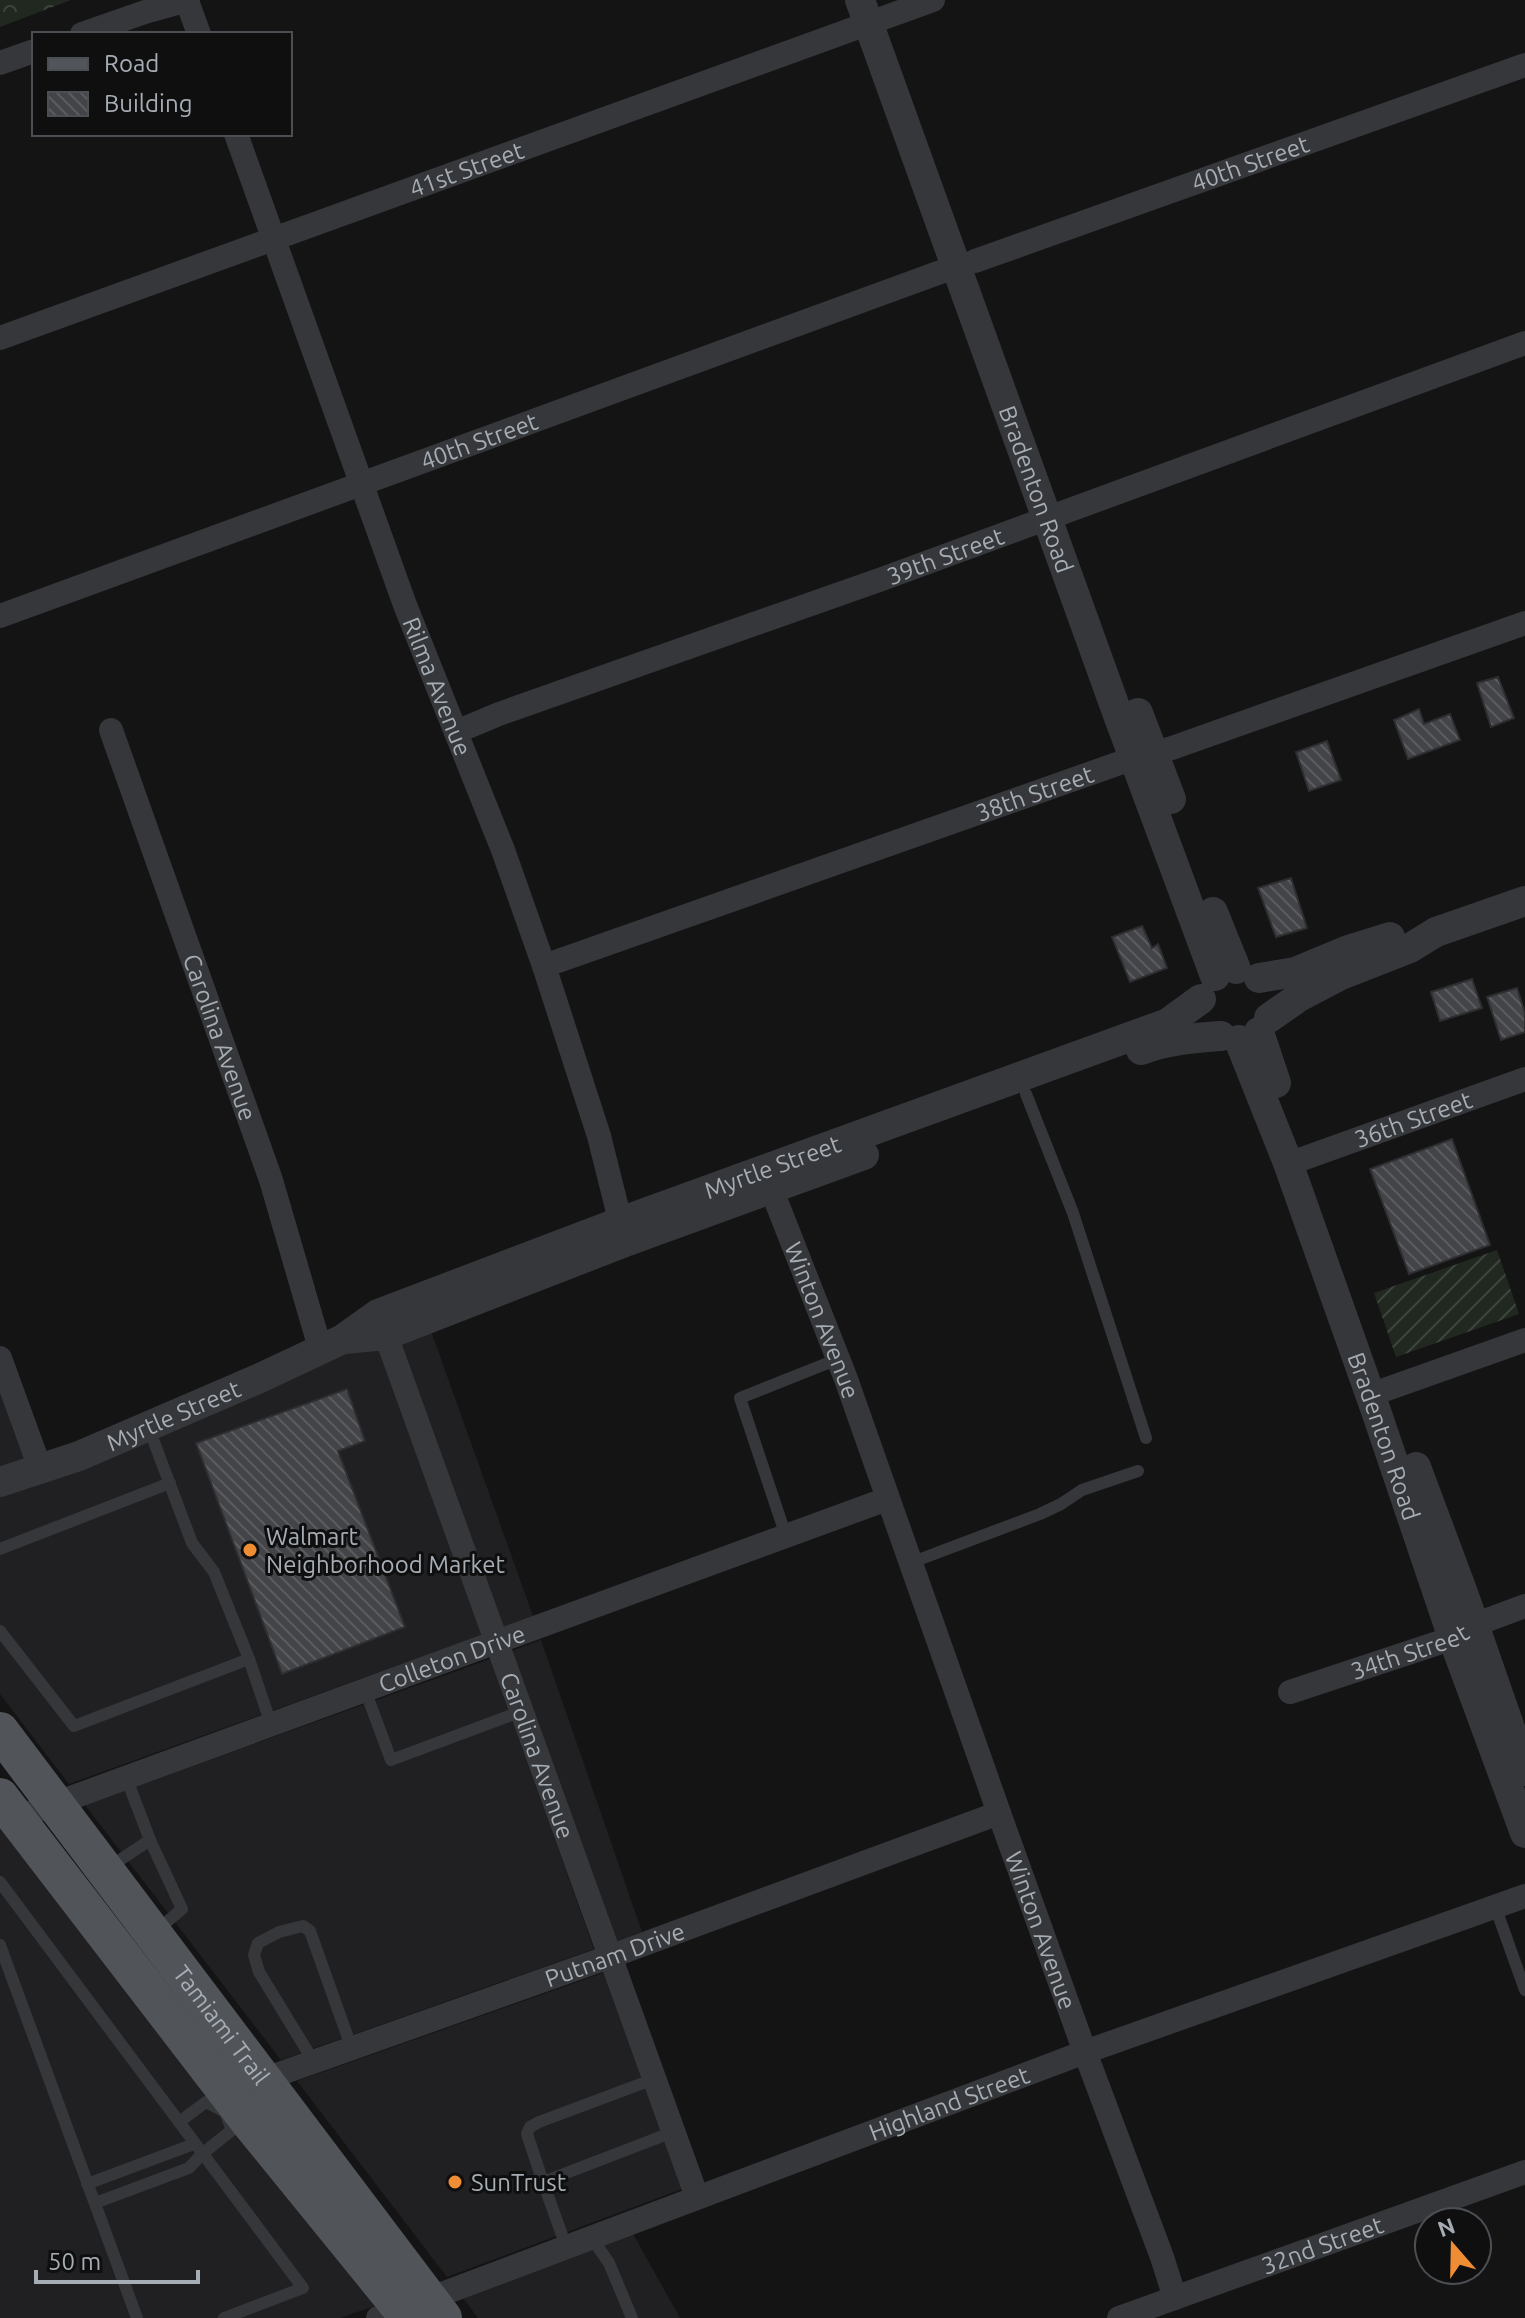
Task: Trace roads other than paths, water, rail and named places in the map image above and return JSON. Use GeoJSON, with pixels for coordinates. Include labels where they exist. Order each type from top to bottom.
{"type":"FeatureCollection","features":[{"type":"Feature","properties":{"kind":"main road","name":"Tamiami Trail"},"geometry":{"type":"LineString","coordinates":[[0,1731],[265,2079],[412,2312]]}},
{"type":"Feature","properties":{"kind":"main road","name":"Tamiami Trail"},"geometry":{"type":"LineString","coordinates":[[8,1807],[230,2108],[412,2312]]}},
{"type":"Feature","properties":{"kind":"street"},"geometry":{"type":"LineString","coordinates":[[88,32],[188,0],[198,32]]}},
{"type":"Feature","properties":{"kind":"street","name":"41st Street"},"geometry":{"type":"LineString","coordinates":[[0,338],[274,238],[874,10],[933,0]]}},
{"type":"Feature","properties":{"kind":"street","name":"Bradenton Road"},"geometry":{"type":"LineString","coordinates":[[874,10],[1056,515],[1137,710],[1145,756],[1201,883],[1228,980],[1203,1018],[1208,1027],[1247,1032]]}},
{"type":"Feature","properties":{"kind":"street"},"geometry":{"type":"LineString","coordinates":[[0,63],[32,52]]}},
{"type":"Feature","properties":{"kind":"street","name":"40th Street"},"geometry":{"type":"LineString","coordinates":[[0,616],[966,263],[1525,65]]}},
{"type":"Feature","properties":{"kind":"street","name":"Rilma Avenue"},"geometry":{"type":"LineString","coordinates":[[237,136],[405,605],[503,850],[544,966],[599,1136],[623,1232]]}},
{"type":"Feature","properties":{"kind":"street","name":"39th Street"},"geometry":{"type":"LineString","coordinates":[[456,732],[1525,343]]}},
{"type":"Feature","properties":{"kind":"street","name":"38th Street"},"geometry":{"type":"LineString","coordinates":[[544,966],[1525,623]]}},
{"type":"Feature","properties":{"kind":"street","name":"Carolina Avenue"},"geometry":{"type":"LineString","coordinates":[[111,730],[332,1343]]}},
{"type":"Feature","properties":{"kind":"street","name":"Myrtle Street"},"geometry":{"type":"LineString","coordinates":[[0,1482],[79,1456],[260,1378],[332,1343],[767,1180],[1026,1094],[1154,1045],[1247,1032],[1304,994],[1341,975],[1410,948],[1436,932],[1525,901]]}},
{"type":"Feature","properties":{"kind":"street","name":"Myrtle Street"},"geometry":{"type":"LineString","coordinates":[[767,1180],[1168,1023],[1228,980],[1295,972],[1375,940],[1436,932]]}},
{"type":"Feature","properties":{"kind":"street","name":"Bradenton Road"},"geometry":{"type":"LineString","coordinates":[[1228,980],[1269,992],[1272,1003],[1247,1032]]}},
{"type":"Feature","properties":{"kind":"street","name":"Bradenton Road"},"geometry":{"type":"LineString","coordinates":[[1247,1032],[1302,1159],[1387,1389],[1525,1833]]}},
{"type":"Feature","properties":{"kind":"street","name":"Bradenton Road"},"geometry":{"type":"LineString","coordinates":[[1247,1032],[1288,1163],[1376,1411],[1463,1632],[1525,1771]]}},
{"type":"Feature","properties":{"kind":"street","name":"36th Street"},"geometry":{"type":"LineString","coordinates":[[1302,1159],[1525,1079]]}},
{"type":"Feature","properties":{"kind":"street","name":"Winton Avenue"},"geometry":{"type":"LineString","coordinates":[[767,1180],[838,1359],[1175,2298]]}},
{"type":"Feature","properties":{"kind":"street","name":"Carolina Avenue"},"geometry":{"type":"LineString","coordinates":[[382,1324],[697,2197]]}},
{"type":"Feature","properties":{"kind":"street"},"geometry":{"type":"LineString","coordinates":[[1387,1389],[1525,1340]]}},
{"type":"Feature","properties":{"kind":"street"},"geometry":{"type":"LineString","coordinates":[[0,1358],[40,1468]]}},
{"type":"Feature","properties":{"kind":"street","name":"Colleton Drive"},"geometry":{"type":"LineString","coordinates":[[8,1807],[55,1803],[887,1499]]}},
{"type":"Feature","properties":{"kind":"street","name":"34th Street"},"geometry":{"type":"LineString","coordinates":[[1290,1692],[1463,1632],[1525,1606]]}},
{"type":"Feature","properties":{"kind":"street","name":"Putnam Drive"},"geometry":{"type":"LineString","coordinates":[[230,2108],[265,2079],[609,1957],[999,1813]]}},
{"type":"Feature","properties":{"kind":"street","name":"Highland Street"},"geometry":{"type":"LineString","coordinates":[[412,2312],[566,2246],[697,2197],[1085,2052],[1525,1896]]}},
{"type":"Feature","properties":{"kind":"street","name":"32nd Street"},"geometry":{"type":"LineString","coordinates":[[1119,2318],[1525,2172]]}},
{"type":"Feature","properties":{"kind":"lane"},"geometry":{"type":"LineString","coordinates":[[1026,1094],[1073,1213],[1146,1438]]}},
{"type":"Feature","properties":{"kind":"lane"},"geometry":{"type":"LineString","coordinates":[[786,1536],[740,1398],[838,1359]]}},
{"type":"Feature","properties":{"kind":"lane"},"geometry":{"type":"LineString","coordinates":[[148,1426],[192,1543],[214,1572],[271,1724]]}},
{"type":"Feature","properties":{"kind":"lane"},"geometry":{"type":"LineString","coordinates":[[910,1563],[1040,1514],[1082,1490],[1138,1471]]}},
{"type":"Feature","properties":{"kind":"lane"},"geometry":{"type":"LineString","coordinates":[[0,1549],[170,1483]]}},
{"type":"Feature","properties":{"kind":"lane"},"geometry":{"type":"LineString","coordinates":[[0,1631],[74,1726],[249,1659]]}},
{"type":"Feature","properties":{"kind":"lane"},"geometry":{"type":"LineString","coordinates":[[365,1690],[391,1760],[520,1712]]}},
{"type":"Feature","properties":{"kind":"lane"},"geometry":{"type":"LineString","coordinates":[[126,1777],[150,1840],[182,1909],[154,1933]]}},
{"type":"Feature","properties":{"kind":"lane"},"geometry":{"type":"LineString","coordinates":[[105,1870],[150,1840]]}},
{"type":"Feature","properties":{"kind":"lane"},"geometry":{"type":"LineString","coordinates":[[0,1882],[303,2288],[224,2318]]}},
{"type":"Feature","properties":{"kind":"lane"},"geometry":{"type":"LineString","coordinates":[[1495,1906],[1525,1990]]}},
{"type":"Feature","properties":{"kind":"lane"},"geometry":{"type":"LineString","coordinates":[[314,2062],[259,1972],[254,1955],[258,1943],[279,1932],[303,1926],[310,1931],[352,2049]]}},
{"type":"Feature","properties":{"kind":"lane"},"geometry":{"type":"LineString","coordinates":[[0,1945],[137,2318]]}},
{"type":"Feature","properties":{"kind":"lane"},"geometry":{"type":"LineString","coordinates":[[566,2246],[528,2141],[530,2127],[654,2079]]}},
{"type":"Feature","properties":{"kind":"lane"},"geometry":{"type":"LineString","coordinates":[[87,2184],[198,2149],[232,2130],[230,2108],[206,2102],[179,2122]]}},
{"type":"Feature","properties":{"kind":"lane"},"geometry":{"type":"LineString","coordinates":[[543,2182],[673,2132]]}},
{"type":"Feature","properties":{"kind":"lane"},"geometry":{"type":"LineString","coordinates":[[95,2203],[189,2168],[198,2149]]}},
{"type":"Feature","properties":{"kind":"lane"},"geometry":{"type":"LineString","coordinates":[[591,2237],[609,2263],[632,2318]]}},
{"type":"Feature","properties":{"kind":"place","name":"Walmart Neighborhood Market"},"geometry":{"type":"Point","coordinates":[250,1550]}},
{"type":"Feature","properties":{"kind":"place","name":"SunTrust"},"geometry":{"type":"Point","coordinates":[455,2182]}}]}
